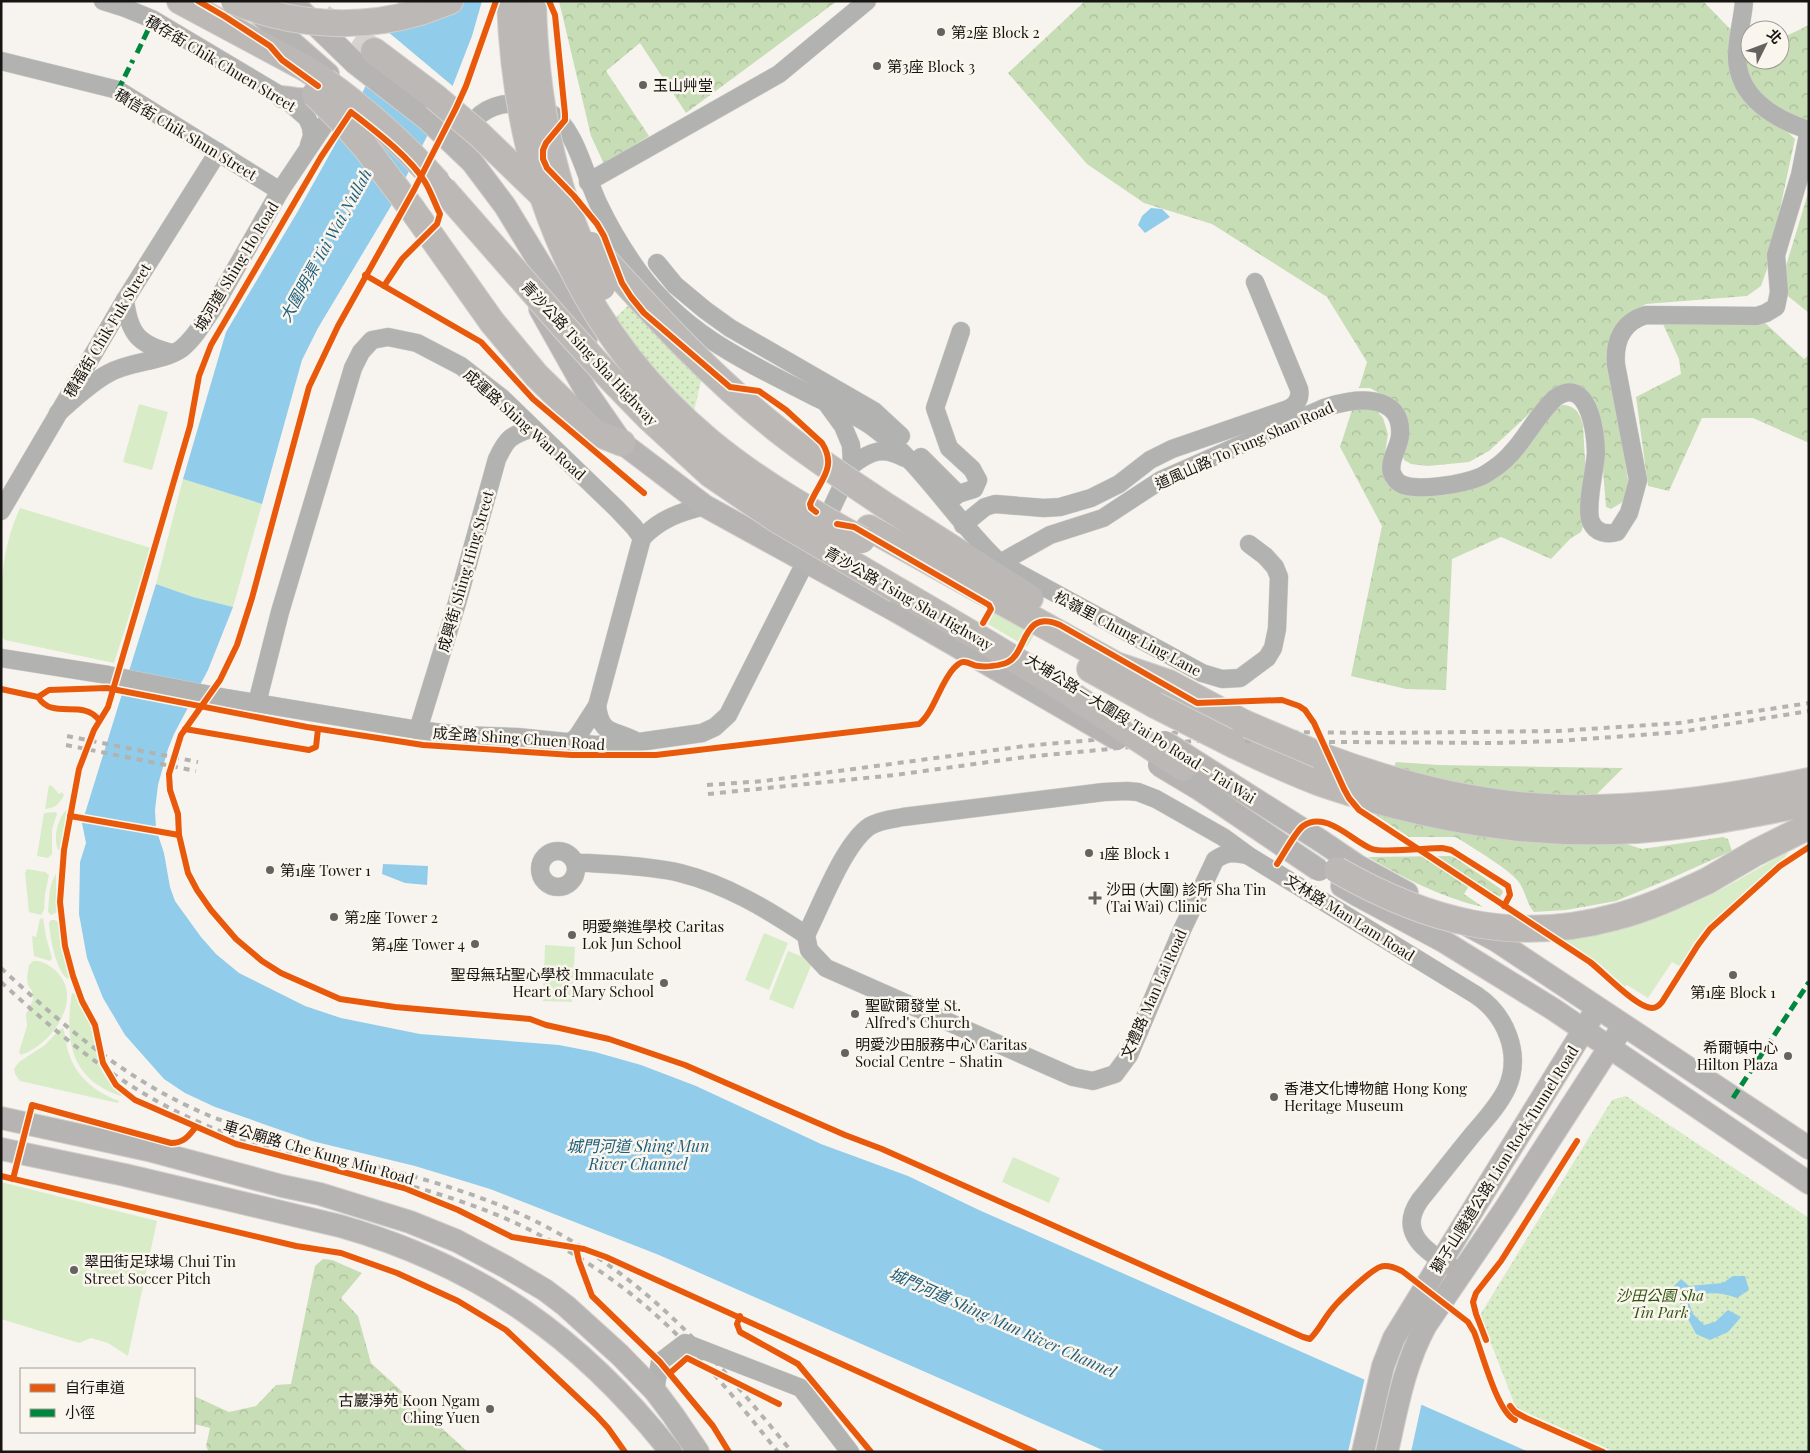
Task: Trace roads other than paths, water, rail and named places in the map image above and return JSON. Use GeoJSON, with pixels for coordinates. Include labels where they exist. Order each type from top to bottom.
{"type":"FeatureCollection","features":[{"type":"Feature","properties":{"kind":"highway","name":"青沙公路 Tsing Sha Highway"},"geometry":{"type":"LineString","coordinates":[[180,1],[325,80],[393,135],[427,170],[614,382],[649,418],[710,474],[776,519],[1052,682],[1260,820],[1350,877],[1389,897],[1440,916],[1489,926],[1527,928],[1581,924],[1615,917],[1653,904],[1707,881],[1755,853],[1809,826]]}},
{"type":"Feature","properties":{"kind":"highway"},"geometry":{"type":"LineString","coordinates":[[234,1],[257,10],[294,19],[314,22],[354,23],[406,16],[450,1]]}},
{"type":"Feature","properties":{"kind":"highway"},"geometry":{"type":"LineString","coordinates":[[510,1],[513,47],[528,142],[544,201],[566,256],[598,313],[624,352],[649,383],[679,414],[710,442],[755,476],[823,519],[1128,690],[1232,744],[1304,777],[1411,809],[1503,827],[1554,832],[1637,830],[1669,816],[1734,795],[1809,782]]}},
{"type":"Feature","properties":{"kind":"highway"},"geometry":{"type":"LineString","coordinates":[[533,1],[539,80],[546,131],[556,174],[571,219],[591,266],[613,306],[641,346],[684,396],[714,425],[759,459],[853,519],[1116,665],[1169,683]]}},
{"type":"Feature","properties":{"kind":"highway"},"geometry":{"type":"LineString","coordinates":[[252,41],[315,94],[366,148],[511,347],[536,376],[594,432],[622,443]]}},
{"type":"Feature","properties":{"kind":"highway"},"geometry":{"type":"LineString","coordinates":[[370,61],[446,106],[497,151],[576,230],[709,369],[782,433],[826,466],[908,521],[1036,602],[1121,650],[1169,683],[1244,723],[1298,747],[1359,770],[1458,795],[1528,806],[1598,808],[1669,816],[1707,823],[1809,803]]}},
{"type":"Feature","properties":{"kind":"main road","name":"大埔公路－大圍段 Tai Po Road – Tai Wai"},"geometry":{"type":"LineString","coordinates":[[246,1],[419,153],[454,189],[516,268],[582,385],[622,443],[704,506],[896,611],[1120,740],[1198,789],[1357,896],[1443,941],[1584,1030],[1809,1183]]}},
{"type":"Feature","properties":{"kind":"main road","name":"大埔公路－大圍段 Tai Po Road – Tai Wai"},"geometry":{"type":"LineString","coordinates":[[291,1],[336,45],[370,61],[472,162],[505,206],[592,349],[626,392],[712,471],[749,496],[818,537],[1064,678],[1358,866],[1497,941],[1809,1148]]}},
{"type":"Feature","properties":{"kind":"main road"},"geometry":{"type":"LineString","coordinates":[[283,97],[310,100],[320,96],[329,87],[326,72]]}},
{"type":"Feature","properties":{"kind":"main road","name":"獅子山隧道公路 Lion Rock Tunnel Road"},"geometry":{"type":"LineString","coordinates":[[1363,1452],[1383,1366],[1403,1320],[1442,1261],[1597,1007]]}},
{"type":"Feature","properties":{"kind":"main road","name":"獅子山隧道公路 Lion Rock Tunnel Road"},"geometry":{"type":"LineString","coordinates":[[1387,1452],[1405,1374],[1416,1342],[1501,1215],[1623,1025]]}},
{"type":"Feature","properties":{"kind":"main road"},"geometry":{"type":"LineString","coordinates":[[1716,1087],[1711,1096],[1710,1106],[1721,1122]]}},
{"type":"Feature","properties":{"kind":"main road"},"geometry":{"type":"LineString","coordinates":[[1,1118],[148,1150],[282,1186],[320,1194],[410,1222],[457,1242],[506,1267],[545,1290],[566,1306],[620,1354],[655,1391],[698,1452]]}},
{"type":"Feature","properties":{"kind":"main road"},"geometry":{"type":"LineString","coordinates":[[1,1138],[24,1142],[71,1163]]}},
{"type":"Feature","properties":{"kind":"main road"},"geometry":{"type":"LineString","coordinates":[[1,1150],[71,1163],[340,1226],[402,1246],[448,1266],[493,1290],[569,1344],[617,1389],[671,1452]]}},
{"type":"Feature","properties":{"kind":"street","name":"積存街 Chik Chuen Street"},"geometry":{"type":"LineString","coordinates":[[103,1],[152,19],[283,97],[308,118],[312,136],[307,148]]}},
{"type":"Feature","properties":{"kind":"street"},"geometry":{"type":"LineString","coordinates":[[588,182],[779,74],[867,1]]}},
{"type":"Feature","properties":{"kind":"street"},"geometry":{"type":"LineString","coordinates":[[1744,1],[1737,57],[1740,77],[1750,94],[1766,110],[1790,124],[1809,130]]}},
{"type":"Feature","properties":{"kind":"street","name":"積信街 Chik Shun Street"},"geometry":{"type":"LineString","coordinates":[[1,61],[118,90],[280,191]]}},
{"type":"Feature","properties":{"kind":"street","name":"城河道 Shing Ho Road"},"geometry":{"type":"LineString","coordinates":[[58,413],[94,382],[109,373],[122,367],[181,349],[200,328],[280,191],[338,103],[348,96],[363,103]]}},
{"type":"Feature","properties":{"kind":"street","name":"松嶺里 Chung Ling Lane"},"geometry":{"type":"LineString","coordinates":[[451,141],[481,114],[494,107],[512,103],[536,105],[550,112],[565,128],[574,143],[588,182],[616,239],[640,273],[661,298],[702,335],[731,354],[872,426],[893,443],[907,459],[952,499],[963,524],[985,550],[1000,563],[1202,673],[1222,679],[1240,678],[1267,658],[1277,629],[1279,577],[1275,567],[1265,556],[1248,544]]}},
{"type":"Feature","properties":{"kind":"street","name":"道風山路 To Fung Shan Road"},"geometry":{"type":"LineString","coordinates":[[1000,563],[1050,535],[1103,518],[1153,484],[1167,477],[1324,408],[1341,402],[1358,400],[1378,402],[1388,407],[1395,416],[1400,432],[1391,464],[1392,474],[1397,482],[1418,487],[1461,482],[1486,473],[1507,458],[1555,398],[1568,391],[1576,393],[1582,397],[1587,406],[1595,443],[1596,458],[1590,520],[1599,532],[1608,534],[1617,532],[1629,513],[1638,480],[1616,365],[1615,351],[1619,335],[1630,322],[1646,315],[1758,316],[1776,307],[1778,292],[1776,255],[1800,175],[1809,130]]}},
{"type":"Feature","properties":{"kind":"street","name":"積福街 Chik Fuk Street"},"geometry":{"type":"LineString","coordinates":[[1,511],[125,300],[218,152]]}},
{"type":"Feature","properties":{"kind":"street"},"geometry":{"type":"LineString","coordinates":[[657,263],[675,285],[730,328],[874,411],[952,499],[974,489],[978,480],[972,469],[949,448],[935,408],[961,331]]}},
{"type":"Feature","properties":{"kind":"street"},"geometry":{"type":"LineString","coordinates":[[963,524],[985,507],[995,504],[1044,508],[1067,505],[1091,498],[1119,484],[1150,460],[1172,449],[1295,405],[1299,397],[1299,389],[1255,282]]}},
{"type":"Feature","properties":{"kind":"street"},"geometry":{"type":"LineString","coordinates":[[125,300],[127,320],[137,336],[153,348],[172,353]]}},
{"type":"Feature","properties":{"kind":"street","name":"成運路 Shing Wan Road"},"geometry":{"type":"LineString","coordinates":[[257,703],[280,612],[353,368],[361,352],[372,340],[388,337],[417,343],[461,366],[502,398],[617,509],[642,538]]}},
{"type":"Feature","properties":{"kind":"street"},"geometry":{"type":"LineString","coordinates":[[825,402],[843,426],[851,445],[852,465]]}},
{"type":"Feature","properties":{"kind":"street","name":"成興街 Shing Hing Street"},"geometry":{"type":"LineString","coordinates":[[418,730],[457,603],[497,459],[505,442],[513,435],[532,428]]}},
{"type":"Feature","properties":{"kind":"street","name":"松嶺里 Chung Ling Lane"},"geometry":{"type":"LineString","coordinates":[[852,465],[865,456],[882,450],[893,452],[907,459]]}},
{"type":"Feature","properties":{"kind":"street","name":"成全路 Shing Chuen Road"},"geometry":{"type":"LineString","coordinates":[[1,658],[108,675],[226,698],[459,735],[517,737],[596,745],[696,735],[709,730],[728,715],[818,537],[852,465]]}},
{"type":"Feature","properties":{"kind":"street"},"geometry":{"type":"LineString","coordinates":[[569,743],[577,738],[597,706],[642,538],[651,529],[669,517],[704,506]]}},
{"type":"Feature","properties":{"kind":"street"},"geometry":{"type":"LineString","coordinates":[[597,706],[599,719],[606,729],[639,742]]}},
{"type":"Feature","properties":{"kind":"street","name":"文林路 Man Lam Road"},"geometry":{"type":"LineString","coordinates":[[806,935],[850,847],[863,832],[878,822],[903,817],[1117,790],[1146,795],[1200,824],[1483,1000],[1504,1024],[1510,1040],[1512,1059],[1512,1070],[1507,1088],[1492,1111],[1420,1200],[1412,1214],[1411,1226],[1413,1233],[1423,1245],[1442,1261],[1461,1273]]}},
{"type":"Feature","properties":{"kind":"street"},"geometry":{"type":"LineString","coordinates":[[1200,824],[1213,847],[1215,860],[1223,854],[1232,852],[1250,856]]}},
{"type":"Feature","properties":{"kind":"street","name":"文禮路 Man Lai Road"},"geometry":{"type":"LineString","coordinates":[[806,935],[809,950],[826,968],[1073,1077],[1093,1080],[1115,1074],[1130,1055],[1182,930],[1215,860]]}},
{"type":"Feature","properties":{"kind":"street"},"geometry":{"type":"LineString","coordinates":[[575,863],[597,863],[679,872],[720,886],[806,935]]}},
{"type":"Feature","properties":{"kind":"street"},"geometry":{"type":"LineString","coordinates":[[655,1391],[660,1362],[685,1343],[801,1388],[850,1452]]}},
{"type":"Feature","properties":{"kind":"water","name":"大圍明渠 Tai Wai Nullah"},"geometry":{"type":"Polygon","coordinates":[[[398,1],[482,1],[472,36],[451,90],[391,206],[318,328],[302,360],[262,504],[183,479],[226,332],[298,211],[356,107],[392,27],[398,11],[398,1]]]}},
{"type":"Feature","properties":{"kind":"water"},"geometry":{"type":"Polygon","coordinates":[[[1151,208],[1162,209],[1170,217],[1145,233],[1138,225],[1142,216],[1151,208]]]}},
{"type":"Feature","properties":{"kind":"water","name":"城門河道 Shing Mun River Channel"},"geometry":{"type":"Polygon","coordinates":[[[156,584],[193,597],[233,607],[208,670],[168,749],[158,785],[155,810],[156,829],[164,853],[170,887],[175,901],[216,954],[239,973],[305,1006],[341,1018],[420,1034],[559,1045],[595,1052],[641,1065],[696,1086],[821,1144],[908,1176],[979,1210],[1529,1452],[1107,1452],[659,1255],[490,1189],[415,1166],[312,1141],[215,1107],[185,1093],[164,1079],[125,1035],[103,998],[87,958],[79,914],[80,862],[86,843],[82,823],[156,584]]]}},
{"type":"Feature","properties":{"kind":"water"},"geometry":{"type":"Polygon","coordinates":[[[383,864],[428,866],[427,885],[405,883],[382,874],[383,864]]]}},
{"type":"Feature","properties":{"kind":"water"},"geometry":{"type":"Polygon","coordinates":[[[1733,1276],[1745,1276],[1749,1290],[1737,1298],[1712,1293],[1699,1295],[1688,1300],[1693,1314],[1704,1325],[1715,1322],[1728,1310],[1741,1317],[1728,1332],[1710,1340],[1696,1334],[1672,1288],[1681,1279],[1689,1286],[1723,1283],[1733,1276]]]}},
{"type":"Feature","properties":{"kind":"tunnel"},"geometry":{"type":"LineString","coordinates":[[322,17],[374,51]]}},
{"type":"Feature","properties":{"kind":"railway"},"geometry":{"type":"LineString","coordinates":[[707,785],[764,781],[1025,746],[1194,731],[1380,733],[1559,731],[1679,723],[1809,703]]}},
{"type":"Feature","properties":{"kind":"railway"},"geometry":{"type":"LineString","coordinates":[[708,794],[895,775],[1025,757],[1194,741],[1494,743],[1559,741],[1680,732],[1809,711]]}},
{"type":"Feature","properties":{"kind":"railway"},"geometry":{"type":"LineString","coordinates":[[67,736],[198,762]]}},
{"type":"Feature","properties":{"kind":"railway"},"geometry":{"type":"LineString","coordinates":[[66,745],[196,771]]}},
{"type":"Feature","properties":{"kind":"railway"},"geometry":{"type":"LineString","coordinates":[[1,968],[52,1014],[105,1056],[132,1075],[191,1108],[263,1135],[465,1192],[505,1207],[543,1225],[582,1247],[617,1271],[679,1324],[736,1385],[791,1451]]}},
{"type":"Feature","properties":{"kind":"railway"},"geometry":{"type":"LineString","coordinates":[[1,982],[84,1053],[142,1093],[173,1110],[241,1139],[460,1201],[530,1230],[572,1253],[631,1294],[667,1325],[721,1382],[778,1452]]}},
{"type":"Feature","properties":{"kind":"place","name":"第2座 Block 2"},"geometry":{"type":"Point","coordinates":[941,32]}},
{"type":"Feature","properties":{"kind":"place","name":"第3座 Block 3"},"geometry":{"type":"Point","coordinates":[877,66]}},
{"type":"Feature","properties":{"kind":"place","name":"玉山艸堂"},"geometry":{"type":"Point","coordinates":[643,85]}},
{"type":"Feature","properties":{"kind":"place","name":"1座 Block 1"},"geometry":{"type":"Point","coordinates":[1089,853]}},
{"type":"Feature","properties":{"kind":"place","name":"第1座 Tower 1"},"geometry":{"type":"Point","coordinates":[270,870]}},
{"type":"Feature","properties":{"kind":"place","name":"沙田 (大圍) 診所 Sha Tin (Tai Wai) Clinic"},"geometry":{"type":"Point","coordinates":[1095,898]}},
{"type":"Feature","properties":{"kind":"place","name":"第2座 Tower 2"},"geometry":{"type":"Point","coordinates":[334,917]}},
{"type":"Feature","properties":{"kind":"place","name":"明愛樂進學校 Caritas Lok Jun School"},"geometry":{"type":"Point","coordinates":[572,935]}},
{"type":"Feature","properties":{"kind":"place","name":"第4座 Tower 4"},"geometry":{"type":"Point","coordinates":[475,944]}},
{"type":"Feature","properties":{"kind":"place","name":"第1座 Block 1"},"geometry":{"type":"Point","coordinates":[1733,975]}},
{"type":"Feature","properties":{"kind":"place","name":"聖母無玷聖心學校 Immaculate Heart of Mary School"},"geometry":{"type":"Point","coordinates":[664,983]}},
{"type":"Feature","properties":{"kind":"place","name":"聖歐爾發堂 St. Alfred's Church"},"geometry":{"type":"Point","coordinates":[855,1014]}},
{"type":"Feature","properties":{"kind":"place","name":"明愛沙田服務中心 Caritas Social Centre - Shatin"},"geometry":{"type":"Point","coordinates":[845,1053]}},
{"type":"Feature","properties":{"kind":"place","name":"希爾頓中心 Hilton Plaza"},"geometry":{"type":"Point","coordinates":[1788,1056]}},
{"type":"Feature","properties":{"kind":"place","name":"香港文化博物館 Hong Kong Heritage Museum"},"geometry":{"type":"Point","coordinates":[1274,1097]}},
{"type":"Feature","properties":{"kind":"place","name":"翠田街足球場 Chui Tin Street Soccer Pitch"},"geometry":{"type":"Point","coordinates":[74,1270]}},
{"type":"Feature","properties":{"kind":"place","name":"古巖淨苑 Koon Ngam Ching Yuen"},"geometry":{"type":"Point","coordinates":[490,1409]}},
{"type":"Feature","properties":{"kind":"park label","name":"沙田公園 Sha Tin Park"},"geometry":{"type":"Point","coordinates":[1660,1304]}}]}
